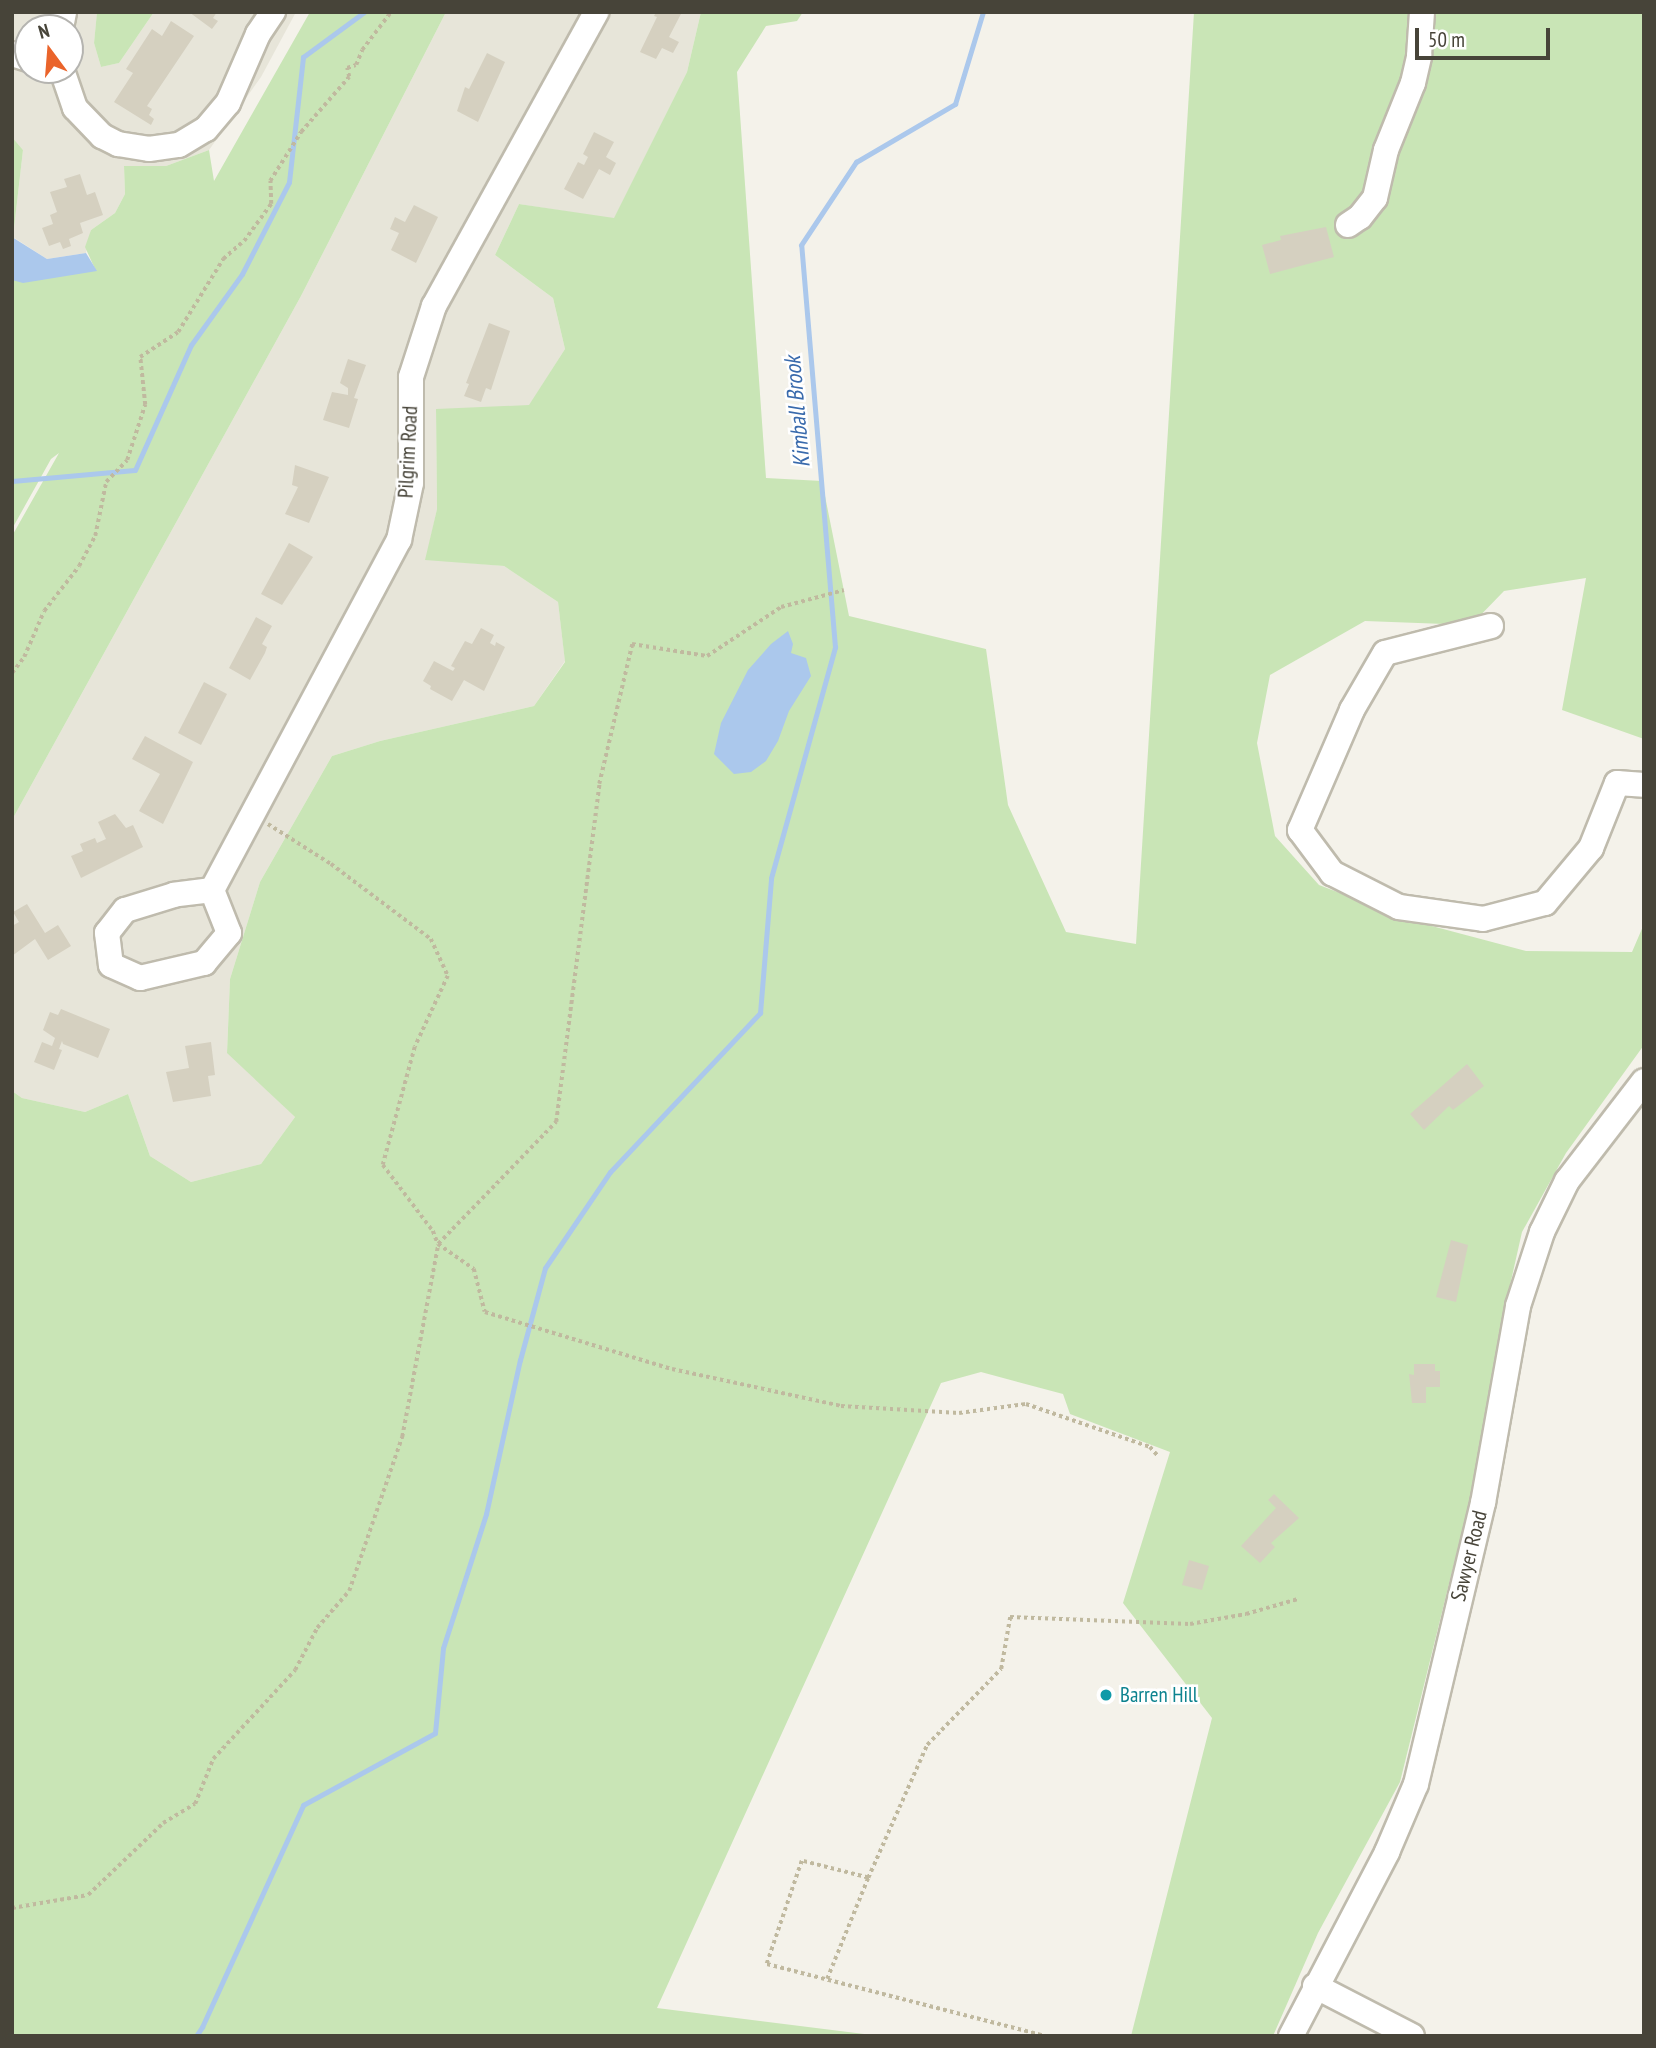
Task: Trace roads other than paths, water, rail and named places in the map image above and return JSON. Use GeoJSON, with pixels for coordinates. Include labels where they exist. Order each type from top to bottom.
{"type":"FeatureCollection","features":[{"type":"Feature","properties":{"kind":"street"},"geometry":{"type":"LineString","coordinates":[[67,84],[75,108],[102,136],[118,144],[149,149],[179,145],[206,129],[228,103],[252,46],[273,12]]}},
{"type":"Feature","properties":{"kind":"street","name":"Pilgrim Road"},"geometry":{"type":"LineString","coordinates":[[212,890],[399,540],[411,483],[411,377],[434,306],[596,12]]}},
{"type":"Feature","properties":{"kind":"street"},"geometry":{"type":"LineString","coordinates":[[1348,225],[1360,217],[1376,198],[1386,150],[1413,83],[1419,56],[1422,12]]}},
{"type":"Feature","properties":{"kind":"street"},"geometry":{"type":"LineString","coordinates":[[1491,626],[1385,653],[1352,710],[1300,830],[1332,873],[1399,907],[1483,919],[1545,903],[1591,848],[1617,783],[1644,785]]}},
{"type":"Feature","properties":{"kind":"street"},"geometry":{"type":"LineString","coordinates":[[212,890],[229,933],[204,963],[140,978],[111,965],[107,933],[125,911],[174,895],[212,890]]}},
{"type":"Feature","properties":{"kind":"street","name":"Sawyer Road"},"geometry":{"type":"LineString","coordinates":[[1291,2036],[1387,1852],[1416,1784],[1483,1503],[1518,1306],[1542,1232],[1567,1181],[1644,1081]]}},
{"type":"Feature","properties":{"kind":"street"},"geometry":{"type":"LineString","coordinates":[[1315,1986],[1412,2036]]}},
{"type":"Feature","properties":{"kind":"water"},"geometry":{"type":"Polygon","coordinates":[[[12,237],[47,259],[86,253],[97,271],[23,283],[12,280],[12,237]]]}},
{"type":"Feature","properties":{"kind":"water"},"geometry":{"type":"Polygon","coordinates":[[[788,631],[793,644],[791,653],[806,658],[811,676],[789,711],[778,741],[766,761],[751,772],[734,774],[714,754],[721,723],[748,670],[771,644],[788,631]]]}},
{"type":"Feature","properties":{"kind":"waterway"},"geometry":{"type":"LineString","coordinates":[[12,481],[135,470],[191,345],[242,274],[289,182],[303,57],[364,12]]}},
{"type":"Feature","properties":{"kind":"waterway","name":"Kimball Brook"},"geometry":{"type":"LineString","coordinates":[[196,2036],[303,1805],[435,1733],[443,1648],[486,1514],[520,1360],[545,1268],[610,1172],[760,1013],[771,878],[835,647],[801,245],[856,162],[955,104],[983,12]]}},
{"type":"Feature","properties":{"kind":"place","name":"Barren Hill"},"geometry":{"type":"Point","coordinates":[1106,1695]}}]}
